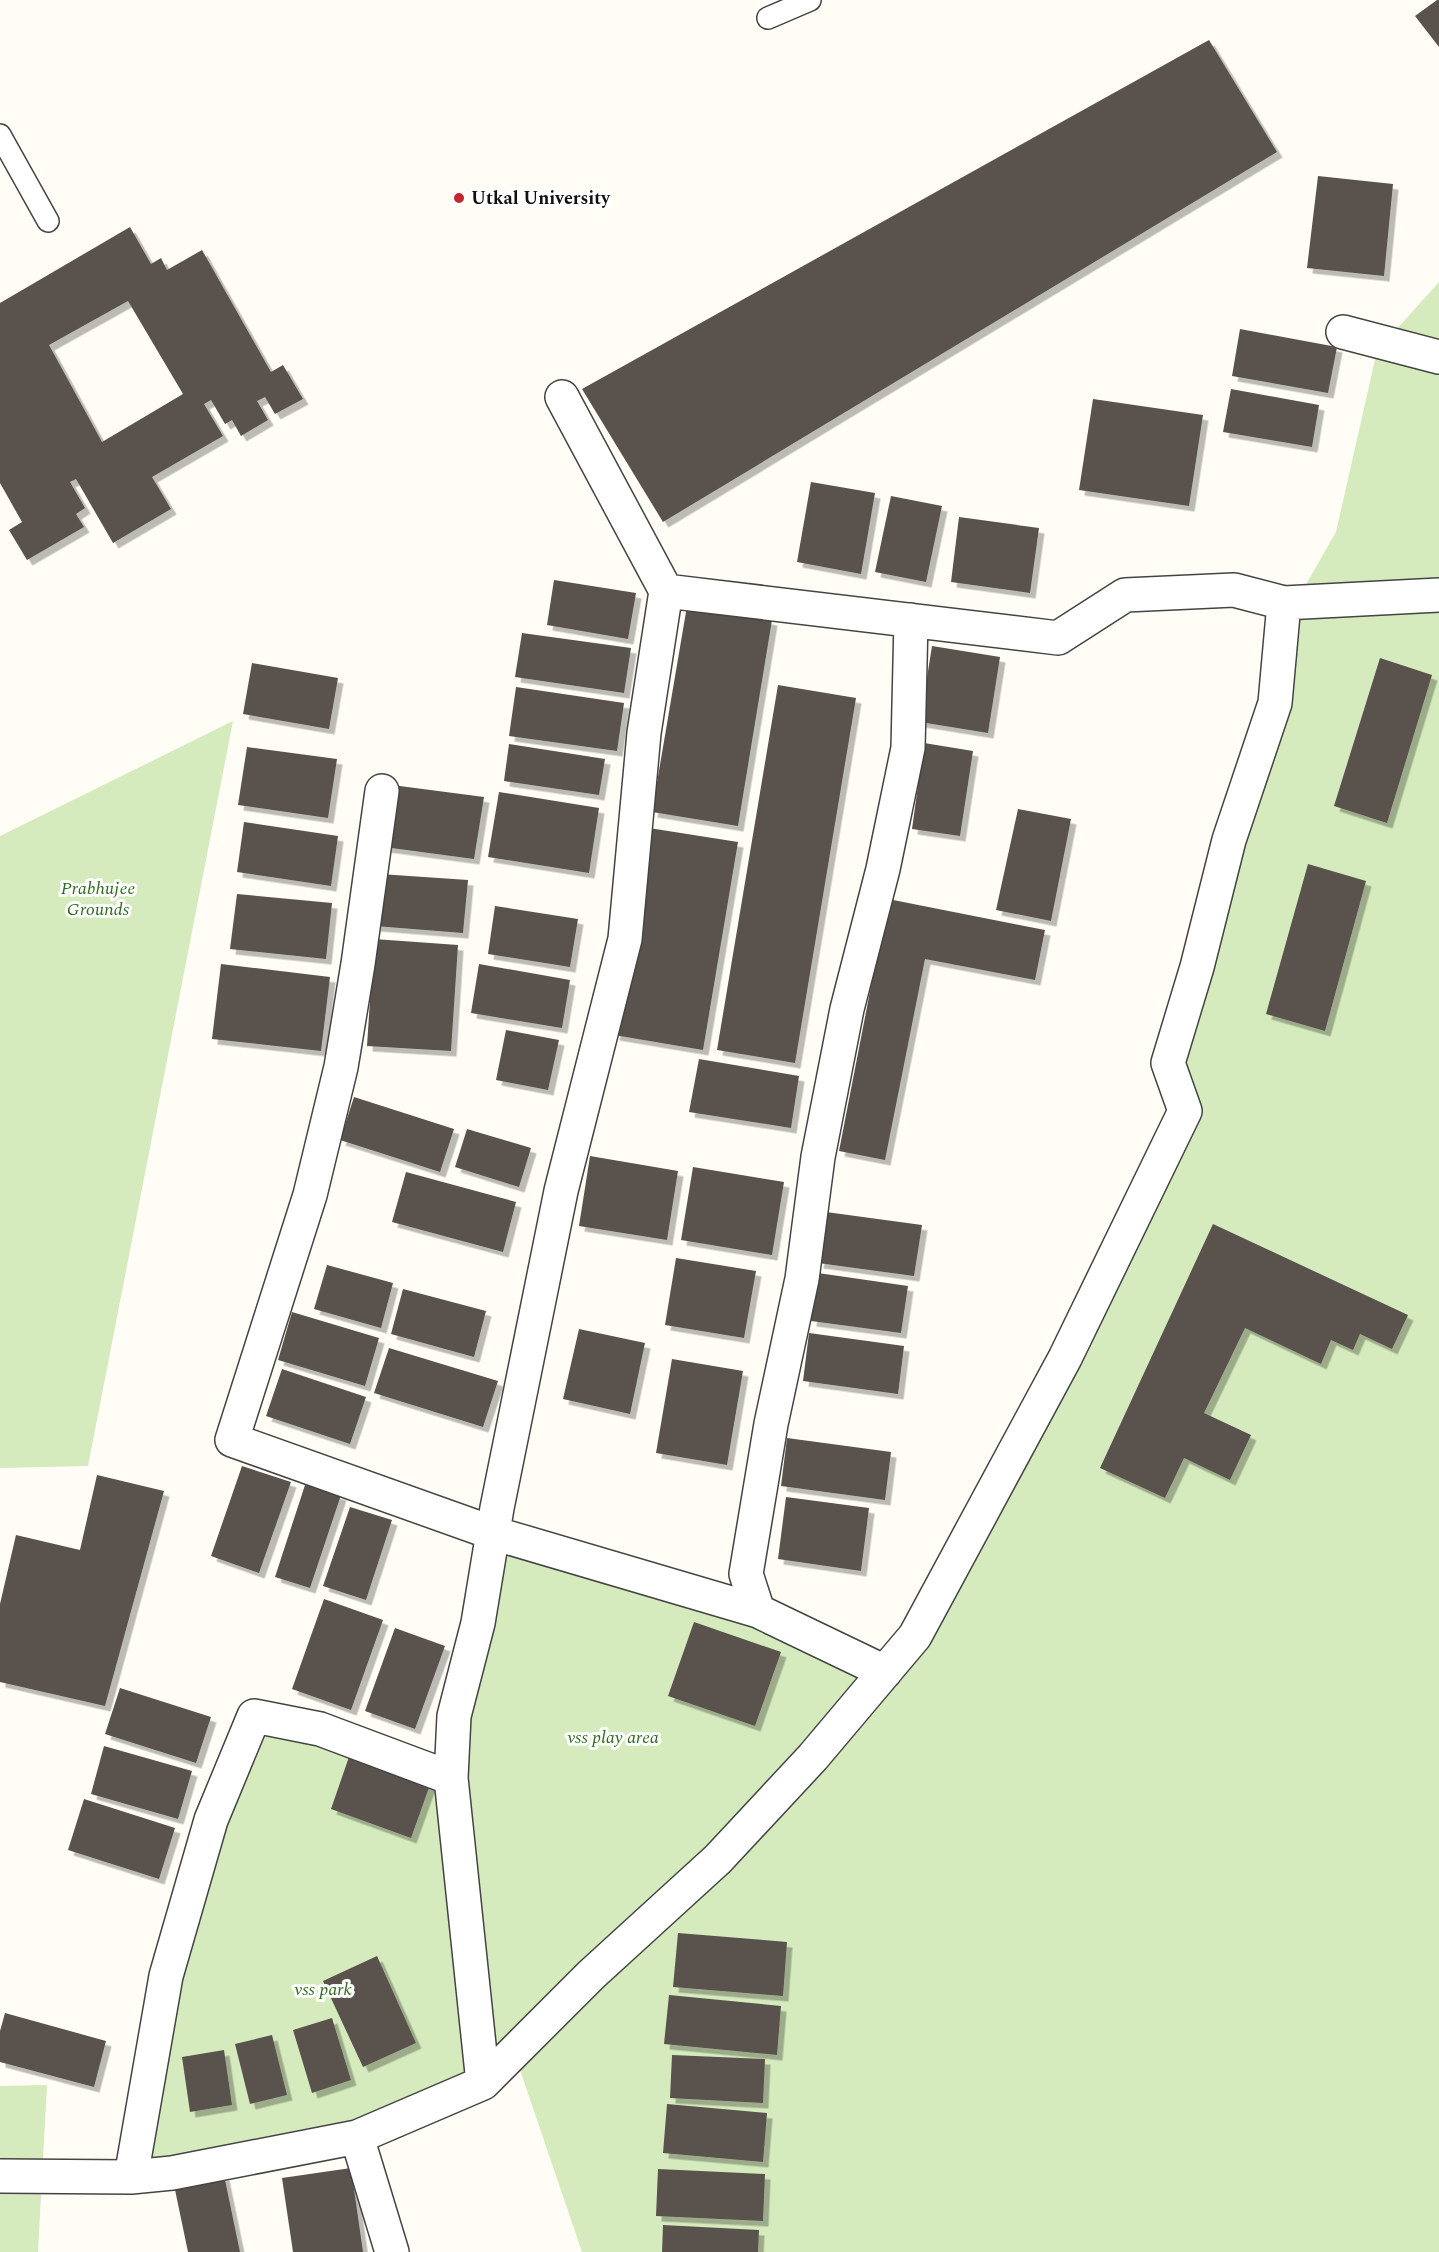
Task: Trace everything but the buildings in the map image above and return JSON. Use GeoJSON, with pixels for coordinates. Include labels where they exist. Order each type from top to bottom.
{"type":"FeatureCollection","features":[{"type":"Feature","properties":{"kind":"street"},"geometry":{"type":"LineString","coordinates":[[1343,332],[1439,357]]}},
{"type":"Feature","properties":{"kind":"street"},"geometry":{"type":"LineString","coordinates":[[483,2083],[451,1778],[454,1716],[478,1623],[493,1533],[561,1191],[625,939],[644,733],[666,591],[562,397]]}},
{"type":"Feature","properties":{"kind":"street"},"geometry":{"type":"LineString","coordinates":[[666,591],[1058,638],[1125,595],[1234,590],[1284,603],[1439,596]]}},
{"type":"Feature","properties":{"kind":"street"},"geometry":{"type":"LineString","coordinates":[[0,2176],[131,2177],[172,2173],[357,2137],[483,2083],[591,1975],[718,1859],[813,1757],[915,1636],[1065,1358],[1185,1111],[1168,1063],[1197,967],[1229,840],[1275,703],[1284,603]]}},
{"type":"Feature","properties":{"kind":"street"},"geometry":{"type":"LineString","coordinates":[[759,1611],[746,1574],[771,1424],[802,1279],[818,1157],[844,1020],[883,869],[908,748],[912,620]]}},
{"type":"Feature","properties":{"kind":"street"},"geometry":{"type":"LineString","coordinates":[[382,791],[341,1067],[310,1195],[232,1440],[493,1533],[759,1611],[885,1672]]}},
{"type":"Feature","properties":{"kind":"street"},"geometry":{"type":"LineString","coordinates":[[131,2177],[166,1976],[211,1820],[254,1716],[320,1729],[451,1778]]}},
{"type":"Feature","properties":{"kind":"street"},"geometry":{"type":"LineString","coordinates":[[357,2137],[392,2252]]}},
{"type":"Feature","properties":{"kind":"lane"},"geometry":{"type":"LineString","coordinates":[[768,18],[810,0]]}},
{"type":"Feature","properties":{"kind":"lane"},"geometry":{"type":"LineString","coordinates":[[0,135],[48,221]]}},
{"type":"Feature","properties":{"kind":"green space"},"geometry":{"type":"Polygon","coordinates":[[[1439,282],[1439,2252],[582,2252],[518,2064],[854,1724],[1184,1133],[1179,1064],[1289,614],[1336,532],[1377,351],[1439,282]]]}},
{"type":"Feature","properties":{"kind":"green space","name":"Prabhujee Grounds"},"geometry":{"type":"Polygon","coordinates":[[[233,721],[88,1466],[0,1468],[0,836],[233,721]]]}},
{"type":"Feature","properties":{"kind":"green space","name":"vss play area"},"geometry":{"type":"Polygon","coordinates":[[[498,1540],[631,1580],[880,1673],[487,2073],[457,1792],[498,1540]]]}},
{"type":"Feature","properties":{"kind":"green space","name":"vss park"},"geometry":{"type":"Polygon","coordinates":[[[257,1717],[451,1778],[483,2081],[415,2111],[134,2175],[153,2072],[257,1717]]]}},
{"type":"Feature","properties":{"kind":"green space"},"geometry":{"type":"Polygon","coordinates":[[[47,2085],[38,2252],[0,2252],[0,2086],[47,2085]]]}},
{"type":"Feature","properties":{"kind":"place","name":"Utkal University"},"geometry":{"type":"Point","coordinates":[459,198]}}]}
